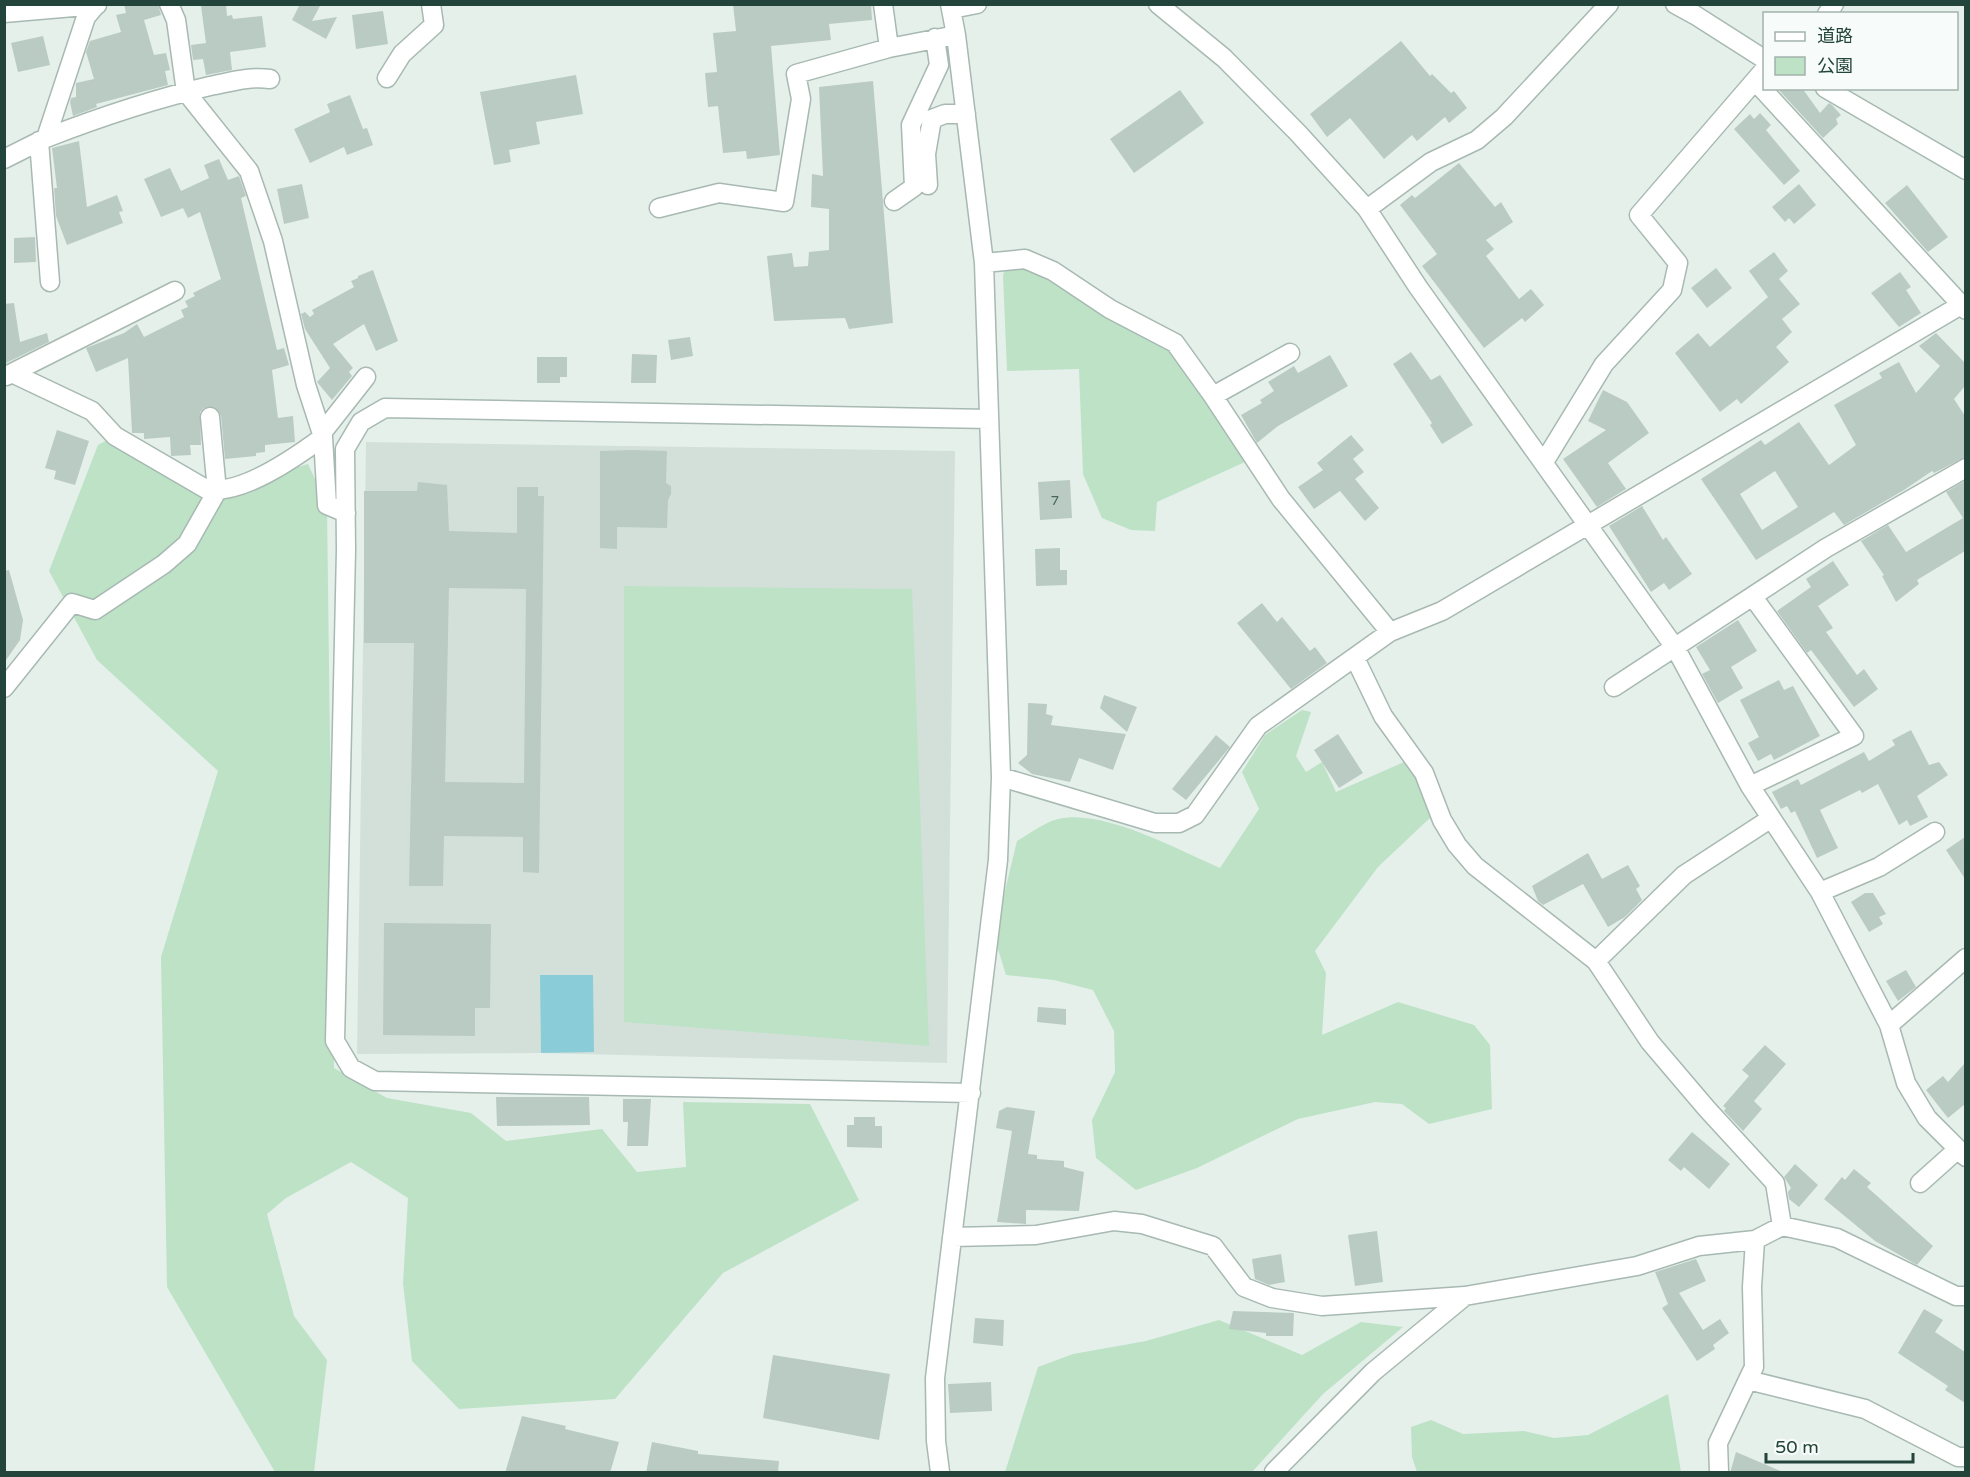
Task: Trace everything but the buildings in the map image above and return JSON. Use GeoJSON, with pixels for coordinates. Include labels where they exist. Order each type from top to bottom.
{"type":"FeatureCollection","features":[{"type":"Feature","properties":{"kind":"street"},"geometry":{"type":"LineString","coordinates":[[4,13],[97,4],[86,17],[42,140],[50,282]]}},
{"type":"Feature","properties":{"kind":"street"},"geometry":{"type":"LineString","coordinates":[[169,4],[176,20],[186,92],[249,171],[273,241],[306,385],[323,435],[327,505],[346,513]]}},
{"type":"Feature","properties":{"kind":"street"},"geometry":{"type":"LineString","coordinates":[[387,78],[402,54],[434,25],[431,4]]}},
{"type":"Feature","properties":{"kind":"street"},"geometry":{"type":"LineString","coordinates":[[883,4],[889,48]]}},
{"type":"Feature","properties":{"kind":"street"},"geometry":{"type":"LineString","coordinates":[[940,1473],[936,1441],[935,1378],[998,860],[1001,777],[984,263],[951,7],[977,4]]}},
{"type":"Feature","properties":{"kind":"street"},"geometry":{"type":"LineString","coordinates":[[1158,4],[1224,58],[1298,133],[1366,209],[1418,287],[1676,649],[1750,786],[1820,892],[1888,1025],[1906,1083],[1927,1118],[1962,1153],[1920,1183]]}},
{"type":"Feature","properties":{"kind":"street"},"geometry":{"type":"LineString","coordinates":[[1366,209],[1431,162],[1476,140],[1504,117],[1609,4]]}},
{"type":"Feature","properties":{"kind":"street"},"geometry":{"type":"LineString","coordinates":[[1675,4],[1763,58]]}},
{"type":"Feature","properties":{"kind":"street"},"geometry":{"type":"LineString","coordinates":[[659,208],[719,193],[784,202],[801,99],[796,74],[889,48],[956,34]]}},
{"type":"Feature","properties":{"kind":"street"},"geometry":{"type":"LineString","coordinates":[[894,201],[914,187],[911,125],[939,65],[935,38]]}},
{"type":"Feature","properties":{"kind":"street"},"geometry":{"type":"LineString","coordinates":[[1544,462],[1604,364],[1672,290],[1678,263],[1639,215],[1760,76]]}},
{"type":"Feature","properties":{"kind":"street"},"geometry":{"type":"LineString","coordinates":[[4,159],[42,140],[111,113],[186,92],[253,77],[270,79]]}},
{"type":"Feature","properties":{"kind":"street"},"geometry":{"type":"LineString","coordinates":[[1001,777],[1155,823],[1179,823],[1194,815],[1258,726],[1390,632],[1442,611],[1587,524],[1963,308],[1772,90]]}},
{"type":"Feature","properties":{"kind":"street"},"geometry":{"type":"LineString","coordinates":[[1828,90],[1965,170]]}},
{"type":"Feature","properties":{"kind":"street"},"geometry":{"type":"LineString","coordinates":[[928,185],[926,154],[932,119],[945,114],[966,114]]}},
{"type":"Feature","properties":{"kind":"street"},"geometry":{"type":"LineString","coordinates":[[984,263],[1024,259],[1053,271],[1110,309],[1174,343],[1213,396],[1281,499],[1390,632]]}},
{"type":"Feature","properties":{"kind":"street"},"geometry":{"type":"LineString","coordinates":[[9,375],[175,291]]}},
{"type":"Feature","properties":{"kind":"street"},"geometry":{"type":"LineString","coordinates":[[1213,396],[1290,353]]}},
{"type":"Feature","properties":{"kind":"street"},"geometry":{"type":"LineString","coordinates":[[9,375],[92,411],[116,436],[194,483],[217,491],[280,469],[323,435],[366,376]]}},
{"type":"Feature","properties":{"kind":"street"},"geometry":{"type":"LineString","coordinates":[[971,1093],[375,1081],[351,1068],[335,1041],[346,513],[345,449],[361,422],[385,408],[989,419]]}},
{"type":"Feature","properties":{"kind":"street"},"geometry":{"type":"LineString","coordinates":[[4,688],[72,603],[95,610],[164,564],[187,544],[217,491],[210,417]]}},
{"type":"Feature","properties":{"kind":"street"},"geometry":{"type":"LineString","coordinates":[[1614,687],[1676,649],[1826,548],[1953,477],[1965,468]]}},
{"type":"Feature","properties":{"kind":"street"},"geometry":{"type":"LineString","coordinates":[[1750,786],[1854,735],[1753,597]]}},
{"type":"Feature","properties":{"kind":"street"},"geometry":{"type":"LineString","coordinates":[[1355,658],[1383,716],[1424,773],[1442,820],[1463,852],[1474,866],[1596,961],[1650,1042],[1775,1183],[1782,1226]]}},
{"type":"Feature","properties":{"kind":"street"},"geometry":{"type":"LineString","coordinates":[[1596,961],[1684,875],[1770,819]]}},
{"type":"Feature","properties":{"kind":"street"},"geometry":{"type":"LineString","coordinates":[[1820,892],[1879,867],[1935,832]]}},
{"type":"Feature","properties":{"kind":"street"},"geometry":{"type":"LineString","coordinates":[[1888,1025],[1965,958]]}},
{"type":"Feature","properties":{"kind":"street"},"geometry":{"type":"LineString","coordinates":[[952,1237],[1036,1235],[1114,1221],[1142,1224],[1213,1246],[1244,1287],[1272,1298],[1322,1306],[1465,1296],[1637,1266],[1699,1246],[1755,1240],[1782,1226],[1837,1238],[1956,1296],[1965,1296]]}},
{"type":"Feature","properties":{"kind":"street"},"geometry":{"type":"LineString","coordinates":[[1719,1473],[1718,1443],[1754,1367],[1752,1287],[1755,1240]]}},
{"type":"Feature","properties":{"kind":"street"},"geometry":{"type":"LineString","coordinates":[[1274,1473],[1372,1372],[1465,1296]]}},
{"type":"Feature","properties":{"kind":"street"},"geometry":{"type":"LineString","coordinates":[[1748,1380],[1865,1408],[1958,1457],[1965,1457]]}},
{"type":"Feature","properties":{"kind":"shaded area"},"geometry":{"type":"Polygon","coordinates":[[[366,442],[955,451],[947,1063],[541,1053],[357,1054],[366,442]]]}},
{"type":"Feature","properties":{"kind":"green space"},"geometry":{"type":"Polygon","coordinates":[[[1023,266],[1065,286],[1169,348],[1245,462],[1157,502],[1155,531],[1131,530],[1102,518],[1083,474],[1079,369],[1007,371],[1003,275],[1006,268],[1023,266]]]}},
{"type":"Feature","properties":{"kind":"green space"},"geometry":{"type":"Polygon","coordinates":[[[115,436],[217,491],[308,464],[327,505],[334,1068],[387,1098],[471,1113],[506,1141],[602,1129],[637,1172],[686,1167],[683,1102],[810,1104],[859,1200],[723,1273],[615,1399],[459,1409],[412,1361],[403,1283],[408,1198],[351,1162],[286,1198],[267,1214],[294,1316],[327,1360],[314,1472],[275,1472],[167,1287],[161,957],[218,771],[97,660],[49,571],[98,445],[115,436]]]}},
{"type":"Feature","properties":{"kind":"green space"},"geometry":{"type":"Polygon","coordinates":[[[624,586],[912,589],[929,1046],[624,1022],[624,586]]]}},
{"type":"Feature","properties":{"kind":"green space"},"geometry":{"type":"Polygon","coordinates":[[[1302,710],[1311,712],[1296,756],[1306,772],[1322,762],[1336,792],[1404,762],[1425,792],[1432,816],[1378,867],[1315,951],[1326,973],[1322,1035],[1398,1002],[1474,1025],[1490,1045],[1492,1109],[1429,1124],[1402,1104],[1375,1102],[1298,1119],[1197,1168],[1136,1190],[1096,1158],[1092,1120],[1115,1072],[1114,1031],[1093,990],[1054,980],[1006,975],[994,936],[1017,841],[1042,825],[1058,819],[1076,817],[1096,819],[1140,833],[1220,868],[1259,809],[1242,772],[1265,735],[1302,710]]]}},
{"type":"Feature","properties":{"kind":"green space"},"geometry":{"type":"Polygon","coordinates":[[[1219,1320],[1302,1355],[1361,1322],[1403,1327],[1323,1394],[1252,1472],[1005,1472],[1038,1367],[1073,1354],[1146,1341],[1219,1320]]]}},
{"type":"Feature","properties":{"kind":"green space"},"geometry":{"type":"Polygon","coordinates":[[[1668,1394],[1681,1472],[1417,1472],[1412,1457],[1411,1427],[1431,1420],[1463,1434],[1524,1431],[1554,1438],[1588,1435],[1668,1394]]]}},
{"type":"Feature","properties":{"kind":"water"},"geometry":{"type":"Polygon","coordinates":[[[540,975],[593,975],[594,1052],[541,1053],[540,975]]]}}]}
